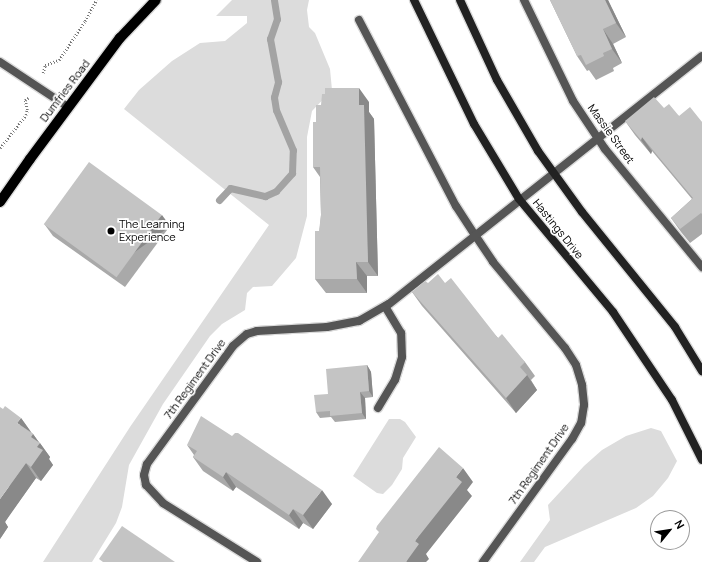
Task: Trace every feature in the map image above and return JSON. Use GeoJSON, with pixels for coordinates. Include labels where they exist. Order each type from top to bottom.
{"type":"FeatureCollection","features":[{"type":"Feature","properties":{"kind":"main road","name":"Dumfries Road"},"geometry":{"type":"LineString","coordinates":[[0,202],[68,107],[120,38],[156,0]]}},
{"type":"Feature","properties":{"kind":"street","name":"Hastings Drive"},"geometry":{"type":"LineString","coordinates":[[414,0],[474,124],[519,199],[621,323],[672,400],[702,460]]}},
{"type":"Feature","properties":{"kind":"street"},"geometry":{"type":"LineString","coordinates":[[460,0],[497,80],[553,173],[651,295],[675,327],[702,371]]}},
{"type":"Feature","properties":{"kind":"street","name":"Massie Street"},"geometry":{"type":"LineString","coordinates":[[524,0],[573,101],[598,138],[702,267]]}},
{"type":"Feature","properties":{"kind":"street"},"geometry":{"type":"LineString","coordinates":[[359,20],[456,206],[476,235]]}},
{"type":"Feature","properties":{"kind":"street","name":"7th Regiment Drive"},"geometry":{"type":"LineString","coordinates":[[257,562],[154,496],[146,485],[144,475],[147,464],[239,338],[258,330],[341,325],[359,320],[385,306],[702,56]]}},
{"type":"Feature","properties":{"kind":"street"},"geometry":{"type":"LineString","coordinates":[[0,62],[68,107]]}},
{"type":"Feature","properties":{"kind":"street","name":"7th Regiment Drive"},"geometry":{"type":"LineString","coordinates":[[476,235],[493,262],[565,348],[576,366],[582,385],[584,405],[581,423],[572,439],[483,562]]}},
{"type":"Feature","properties":{"kind":"street"},"geometry":{"type":"LineString","coordinates":[[378,408],[395,380],[402,357],[401,332],[385,306]]}},
{"type":"Feature","properties":{"kind":"path"},"geometry":{"type":"LineString","coordinates":[[45,69],[45,66],[58,60],[85,21],[96,0]]}},
{"type":"Feature","properties":{"kind":"path"},"geometry":{"type":"LineString","coordinates":[[0,148],[27,113],[25,100]]}},
{"type":"Feature","properties":{"kind":"shaded area"},"geometry":{"type":"Polygon","coordinates":[[[232,0],[309,0],[307,10],[309,27],[315,33],[330,69],[332,90],[312,111],[307,137],[307,216],[296,258],[272,286],[253,287],[247,293],[245,310],[222,324],[210,336],[163,404],[129,465],[122,507],[116,523],[92,562],[43,562],[130,427],[269,225],[124,109],[139,90],[172,61],[200,43],[225,41],[247,23],[247,16],[216,16],[232,0]]]}},
{"type":"Feature","properties":{"kind":"shaded area"},"geometry":{"type":"Polygon","coordinates":[[[389,419],[400,419],[405,422],[416,437],[403,458],[402,469],[392,485],[383,494],[377,493],[353,476],[389,419]]]}},
{"type":"Feature","properties":{"kind":"shaded area"},"geometry":{"type":"Polygon","coordinates":[[[651,428],[661,431],[677,461],[668,478],[653,496],[636,508],[545,547],[534,562],[520,562],[550,520],[548,505],[584,466],[602,450],[626,436],[651,428]]]}},
{"type":"Feature","properties":{"kind":"building"},"geometry":{"type":"Polygon","coordinates":[[[550,0],[605,0],[616,23],[603,29],[612,49],[603,53],[604,56],[586,65],[581,55],[577,56],[550,0]]]}},
{"type":"Feature","properties":{"kind":"building"},"geometry":{"type":"Polygon","coordinates":[[[325,88],[359,88],[359,105],[364,105],[368,262],[356,262],[357,279],[315,279],[315,231],[319,231],[321,215],[320,167],[313,167],[313,122],[316,122],[316,105],[321,105],[322,94],[325,94],[325,88]]]}},
{"type":"Feature","properties":{"kind":"building"},"geometry":{"type":"Polygon","coordinates":[[[654,97],[664,108],[669,104],[679,116],[690,107],[702,122],[702,214],[701,213],[680,229],[671,218],[693,198],[642,137],[641,140],[625,121],[654,97]]]}},
{"type":"Feature","properties":{"kind":"building","name":"The Learning Experience"},"geometry":{"type":"Polygon","coordinates":[[[89,162],[162,215],[117,277],[44,224],[89,162]]]}},
{"type":"Feature","properties":{"kind":"building"},"geometry":{"type":"Polygon","coordinates":[[[438,274],[445,283],[451,278],[498,338],[502,334],[525,362],[520,367],[527,375],[506,398],[412,292],[425,281],[428,283],[438,274]]]}},
{"type":"Feature","properties":{"kind":"building"},"geometry":{"type":"Polygon","coordinates":[[[367,365],[369,391],[360,392],[362,413],[330,416],[330,411],[316,412],[314,395],[328,394],[326,369],[367,365]]]}},
{"type":"Feature","properties":{"kind":"building"},"geometry":{"type":"Polygon","coordinates":[[[5,406],[21,418],[17,423],[33,434],[31,437],[40,443],[37,447],[43,450],[31,467],[26,463],[0,499],[0,407],[3,409],[5,406]]]}},
{"type":"Feature","properties":{"kind":"building"},"geometry":{"type":"Polygon","coordinates":[[[201,416],[232,436],[235,433],[238,433],[322,490],[303,515],[293,509],[289,515],[226,472],[223,477],[193,457],[197,451],[187,445],[201,416]]]}},
{"type":"Feature","properties":{"kind":"building"},"geometry":{"type":"Polygon","coordinates":[[[439,447],[463,468],[456,477],[462,482],[415,541],[419,544],[406,562],[358,562],[379,532],[376,529],[377,526],[439,447]]]}},
{"type":"Feature","properties":{"kind":"building"},"geometry":{"type":"Polygon","coordinates":[[[122,526],[175,562],[103,562],[99,559],[122,526]]]}},
{"type":"Feature","properties":{"kind":"waterway"},"geometry":{"type":"LineString","coordinates":[[219,200],[230,188],[265,196],[276,191],[292,173],[293,150],[276,110],[274,97],[278,82],[270,39],[277,19],[274,0]]}},
{"type":"Feature","properties":{"kind":"place","name":"The Learning Experience"},"geometry":{"type":"Point","coordinates":[111,231]}}]}
